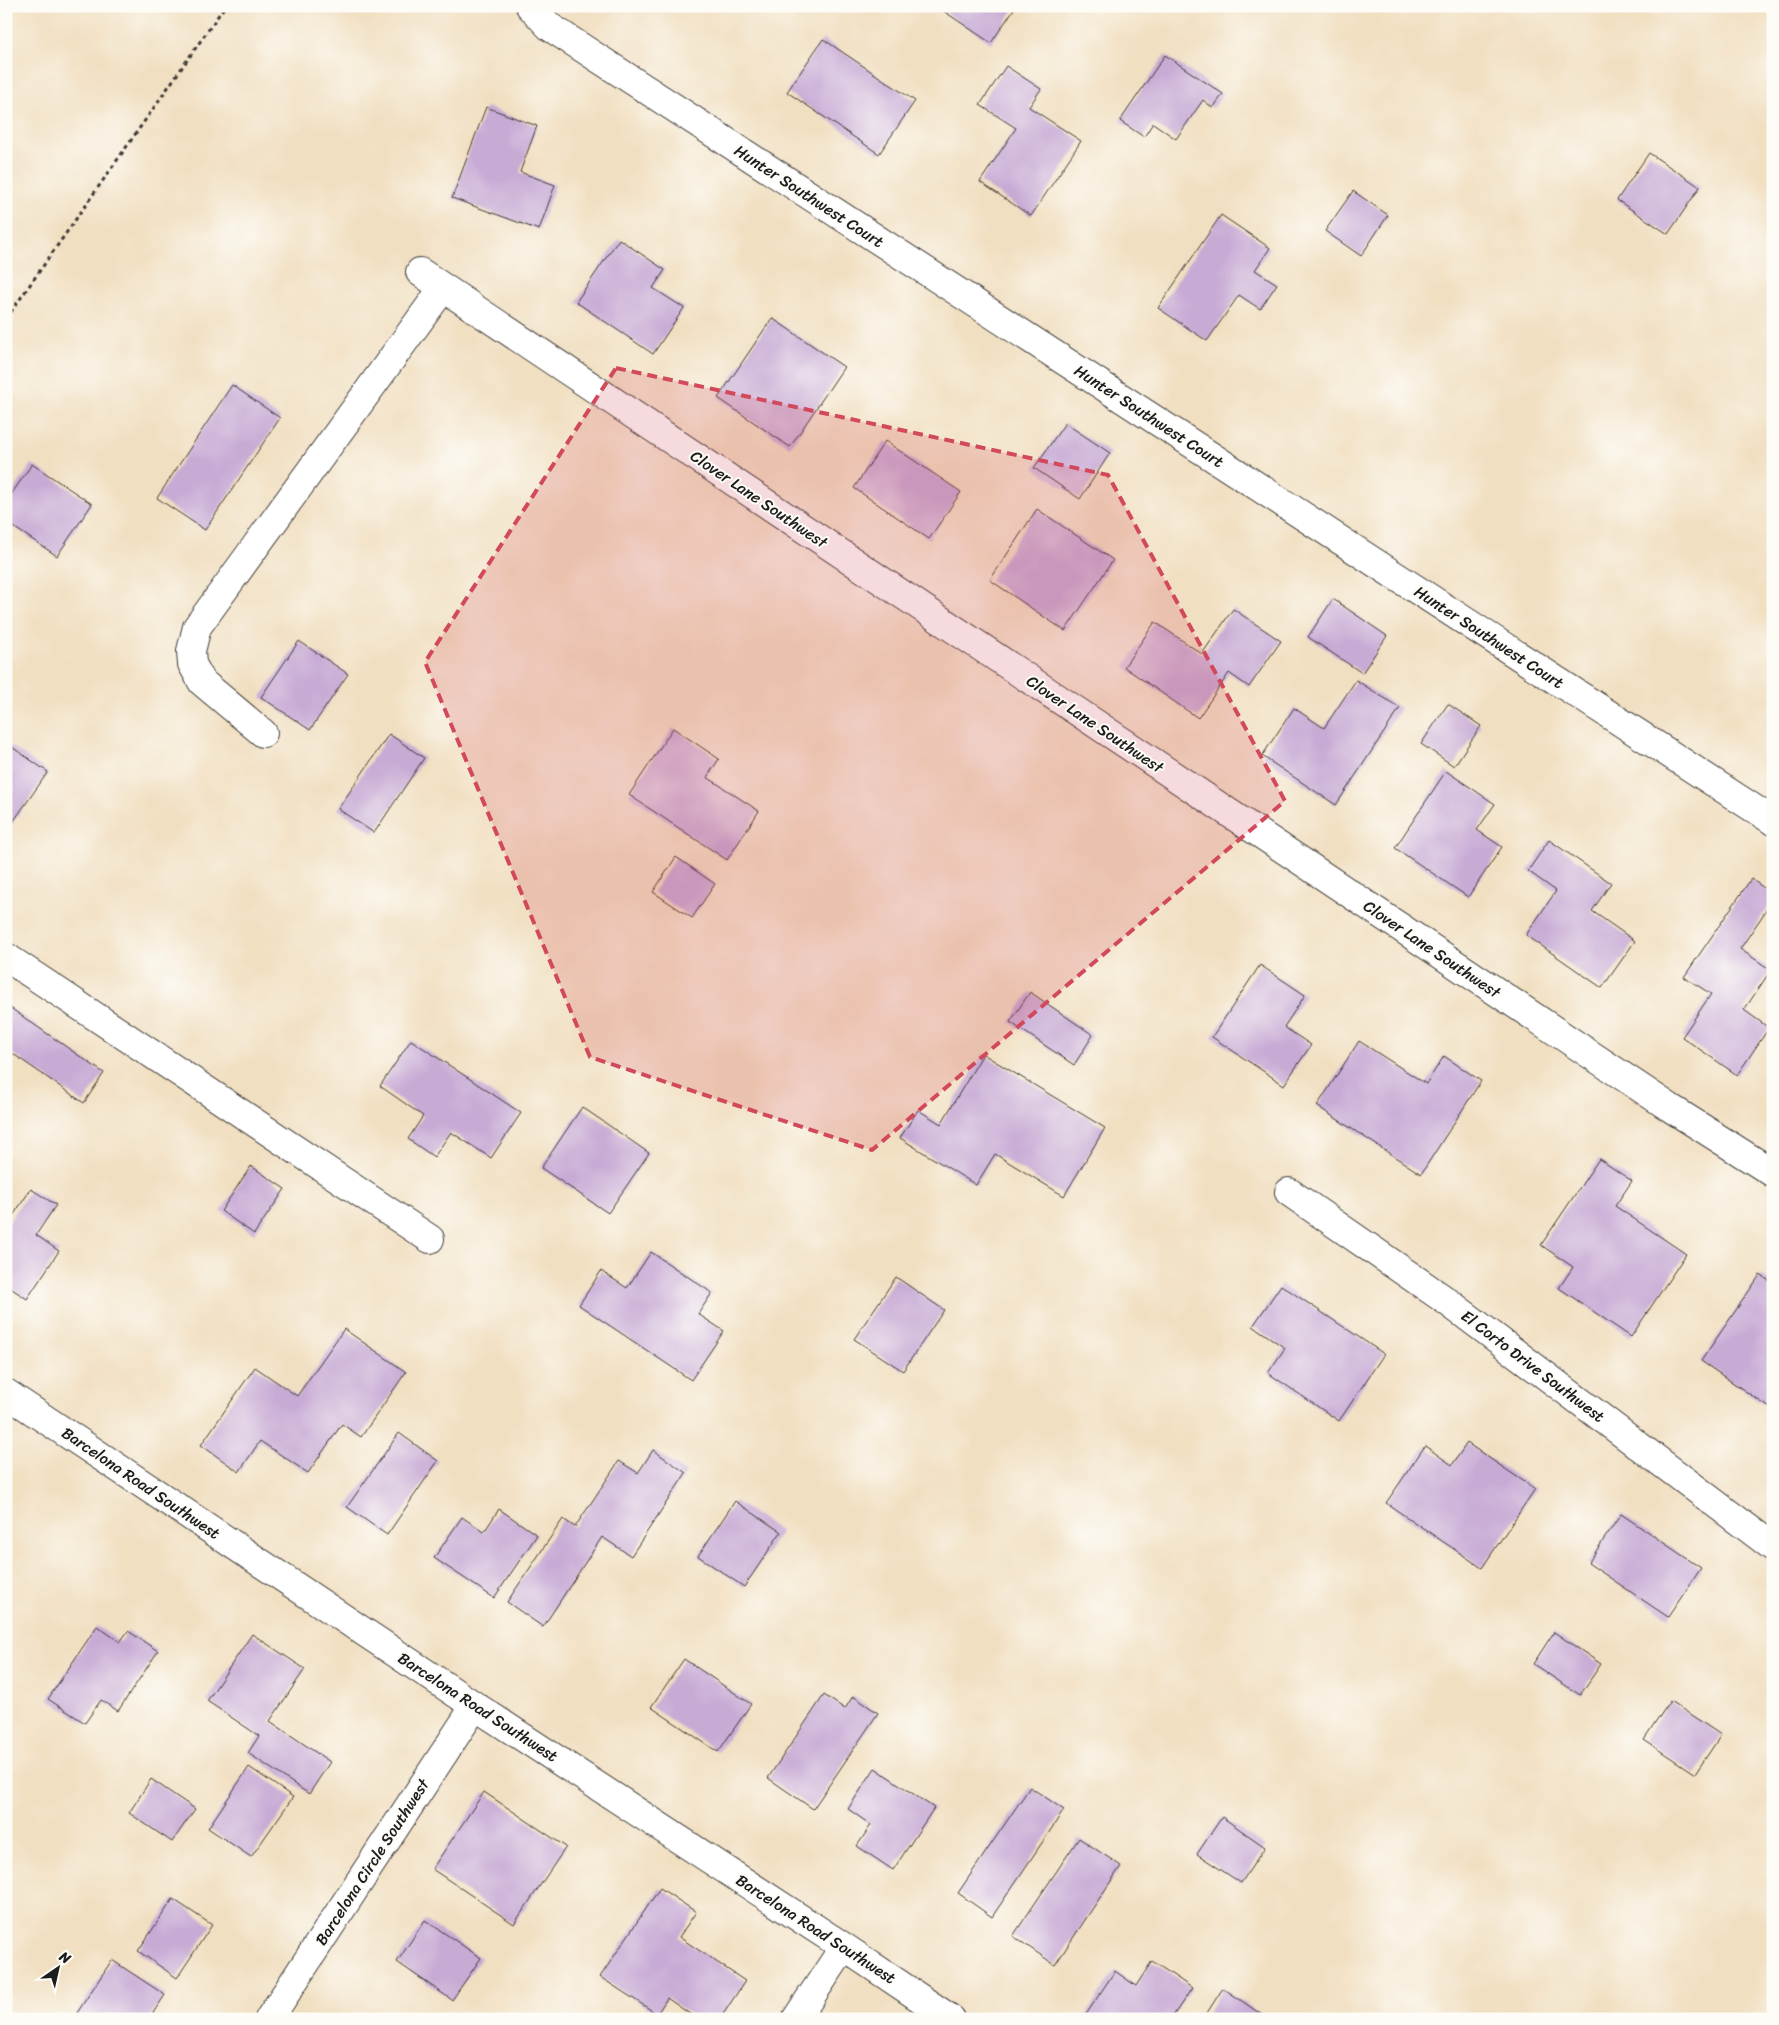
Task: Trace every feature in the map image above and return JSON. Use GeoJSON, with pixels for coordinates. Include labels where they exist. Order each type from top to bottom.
{"type":"FeatureCollection","features":[{"type":"Feature","properties":{"kind":"street","name":"Hunter Southwest Court"},"geometry":{"type":"LineString","coordinates":[[530,6],[550,27],[1773,821]]}},
{"type":"Feature","properties":{"kind":"street","name":"Clover Lane Southwest"},"geometry":{"type":"LineString","coordinates":[[420,272],[1669,1107],[1773,1173]]}},
{"type":"Feature","properties":{"kind":"street"},"geometry":{"type":"LineString","coordinates":[[263,733],[202,682],[192,664],[192,651],[197,627],[443,288]]}},
{"type":"Feature","properties":{"kind":"street"},"geometry":{"type":"LineString","coordinates":[[6,957],[430,1239]]}},
{"type":"Feature","properties":{"kind":"street","name":"El Corto Drive Southwest"},"geometry":{"type":"LineString","coordinates":[[1289,1192],[1448,1302],[1773,1547]]}},
{"type":"Feature","properties":{"kind":"street","name":"Barcelona Road Southwest"},"geometry":{"type":"LineString","coordinates":[[6,1393],[475,1706],[951,2019]]}},
{"type":"Feature","properties":{"kind":"street","name":"Barcelona Circle Southwest"},"geometry":{"type":"LineString","coordinates":[[269,2019],[475,1706]]}},
{"type":"Feature","properties":{"kind":"street"},"geometry":{"type":"LineString","coordinates":[[796,2019],[844,1947]]}},
{"type":"Feature","properties":{"kind":"path"},"geometry":{"type":"LineString","coordinates":[[6,319],[226,6]]}},
{"type":"Feature","properties":{"kind":"highlighted area"},"geometry":{"type":"Polygon","coordinates":[[[616,368],[1108,475],[1285,801],[872,1150],[590,1057],[425,662],[616,368]]]}},
{"type":"Feature","properties":{"kind":"building"},"geometry":{"type":"Polygon","coordinates":[[[945,6],[1016,6],[991,43],[942,10],[945,6]]]}},
{"type":"Feature","properties":{"kind":"building"},"geometry":{"type":"Polygon","coordinates":[[[823,39],[915,101],[879,154],[787,92],[823,39]]]}},
{"type":"Feature","properties":{"kind":"building"},"geometry":{"type":"Polygon","coordinates":[[[1165,55],[1223,94],[1213,108],[1203,100],[1176,139],[1153,123],[1144,137],[1120,121],[1165,55]]]}},
{"type":"Feature","properties":{"kind":"building"},"geometry":{"type":"Polygon","coordinates":[[[1006,66],[1041,89],[1029,107],[1081,141],[1031,216],[980,182],[1016,128],[980,105],[1006,66]]]}},
{"type":"Feature","properties":{"kind":"building"},"geometry":{"type":"Polygon","coordinates":[[[486,107],[537,126],[520,172],[555,185],[539,230],[452,198],[486,107]]]}},
{"type":"Feature","properties":{"kind":"building"},"geometry":{"type":"Polygon","coordinates":[[[1649,153],[1700,187],[1668,234],[1617,200],[1649,153]]]}},
{"type":"Feature","properties":{"kind":"building"},"geometry":{"type":"Polygon","coordinates":[[[1353,191],[1388,215],[1361,256],[1325,231],[1353,191]]]}},
{"type":"Feature","properties":{"kind":"building"},"geometry":{"type":"Polygon","coordinates":[[[1221,215],[1270,248],[1255,270],[1277,284],[1260,309],[1239,295],[1207,341],[1158,308],[1221,215]]]}},
{"type":"Feature","properties":{"kind":"building"},"geometry":{"type":"Polygon","coordinates":[[[619,239],[665,270],[653,288],[684,308],[653,354],[576,302],[619,239]]]}},
{"type":"Feature","properties":{"kind":"building"},"geometry":{"type":"Polygon","coordinates":[[[772,318],[844,367],[790,447],[718,398],[772,318]]]}},
{"type":"Feature","properties":{"kind":"building"},"geometry":{"type":"Polygon","coordinates":[[[232,385],[280,418],[205,530],[157,498],[232,385]]]}},
{"type":"Feature","properties":{"kind":"building"},"geometry":{"type":"Polygon","coordinates":[[[1065,423],[1110,453],[1080,499],[1034,468],[1065,423]]]}},
{"type":"Feature","properties":{"kind":"building"},"geometry":{"type":"Polygon","coordinates":[[[885,441],[961,492],[929,539],[854,488],[885,441]]]}},
{"type":"Feature","properties":{"kind":"building"},"geometry":{"type":"Polygon","coordinates":[[[32,464],[92,504],[57,556],[6,522],[6,502],[32,464]]]}},
{"type":"Feature","properties":{"kind":"building"},"geometry":{"type":"Polygon","coordinates":[[[1037,509],[1113,560],[1065,631],[990,580],[1037,509]]]}},
{"type":"Feature","properties":{"kind":"building"},"geometry":{"type":"Polygon","coordinates":[[[1333,599],[1387,636],[1362,673],[1308,637],[1333,599]]]}},
{"type":"Feature","properties":{"kind":"building"},"geometry":{"type":"Polygon","coordinates":[[[1233,609],[1281,641],[1249,687],[1229,673],[1198,718],[1124,667],[1155,622],[1202,654],[1233,609]]]}},
{"type":"Feature","properties":{"kind":"building"},"geometry":{"type":"Polygon","coordinates":[[[299,641],[348,674],[310,730],[261,697],[299,641]]]}},
{"type":"Feature","properties":{"kind":"building"},"geometry":{"type":"Polygon","coordinates":[[[1356,680],[1400,708],[1336,805],[1262,756],[1294,708],[1324,728],[1356,680]]]}},
{"type":"Feature","properties":{"kind":"building"},"geometry":{"type":"Polygon","coordinates":[[[1448,704],[1481,726],[1454,766],[1421,744],[1448,704]]]}},
{"type":"Feature","properties":{"kind":"building"},"geometry":{"type":"Polygon","coordinates":[[[673,728],[719,759],[707,777],[759,811],[727,860],[629,795],[673,728]]]}},
{"type":"Feature","properties":{"kind":"building"},"geometry":{"type":"Polygon","coordinates":[[[389,734],[424,758],[374,833],[338,809],[389,734]]]}},
{"type":"Feature","properties":{"kind":"building"},"geometry":{"type":"Polygon","coordinates":[[[6,743],[48,772],[6,832],[6,743]]]}},
{"type":"Feature","properties":{"kind":"building"},"geometry":{"type":"Polygon","coordinates":[[[1446,771],[1495,804],[1477,830],[1502,847],[1468,897],[1395,848],[1446,771]]]}},
{"type":"Feature","properties":{"kind":"building"},"geometry":{"type":"Polygon","coordinates":[[[1549,840],[1611,883],[1592,911],[1635,941],[1602,988],[1526,935],[1556,891],[1528,871],[1549,840]]]}},
{"type":"Feature","properties":{"kind":"building"},"geometry":{"type":"Polygon","coordinates":[[[676,857],[715,884],[692,918],[653,892],[676,857]]]}},
{"type":"Feature","properties":{"kind":"building"},"geometry":{"type":"Polygon","coordinates":[[[1751,879],[1773,894],[1773,900],[1740,949],[1771,970],[1744,1010],[1769,1028],[1737,1075],[1682,1037],[1711,994],[1684,977],[1751,879]]]}},
{"type":"Feature","properties":{"kind":"building"},"geometry":{"type":"Polygon","coordinates":[[[1260,965],[1305,995],[1284,1027],[1311,1045],[1284,1085],[1212,1037],[1260,965]]]}},
{"type":"Feature","properties":{"kind":"building"},"geometry":{"type":"Polygon","coordinates":[[[1030,992],[1093,1035],[1074,1065],[1010,1022],[1030,992]]]}},
{"type":"Feature","properties":{"kind":"building"},"geometry":{"type":"Polygon","coordinates":[[[6,1005],[104,1073],[84,1103],[6,1049],[6,1005]]]}},
{"type":"Feature","properties":{"kind":"building"},"geometry":{"type":"Polygon","coordinates":[[[411,1040],[521,1113],[491,1158],[451,1132],[434,1157],[408,1139],[423,1116],[380,1086],[411,1040]]]}},
{"type":"Feature","properties":{"kind":"building"},"geometry":{"type":"Polygon","coordinates":[[[1359,1041],[1426,1084],[1444,1056],[1481,1081],[1421,1174],[1317,1106],[1359,1041]]]}},
{"type":"Feature","properties":{"kind":"building"},"geometry":{"type":"Polygon","coordinates":[[[983,1054],[1105,1128],[1064,1196],[995,1154],[976,1185],[900,1138],[918,1110],[941,1124],[983,1054]]]}},
{"type":"Feature","properties":{"kind":"building"},"geometry":{"type":"Polygon","coordinates":[[[582,1107],[649,1153],[608,1213],[541,1168],[582,1107]]]}},
{"type":"Feature","properties":{"kind":"building"},"geometry":{"type":"Polygon","coordinates":[[[1599,1159],[1632,1181],[1615,1206],[1686,1254],[1631,1337],[1559,1288],[1573,1267],[1541,1245],[1599,1159]]]}},
{"type":"Feature","properties":{"kind":"building"},"geometry":{"type":"Polygon","coordinates":[[[251,1166],[285,1189],[254,1234],[221,1211],[251,1166]]]}},
{"type":"Feature","properties":{"kind":"building"},"geometry":{"type":"Polygon","coordinates":[[[31,1189],[56,1205],[36,1235],[59,1251],[27,1299],[6,1285],[6,1226],[31,1189]]]}},
{"type":"Feature","properties":{"kind":"building"},"geometry":{"type":"Polygon","coordinates":[[[651,1252],[712,1293],[698,1314],[724,1331],[691,1380],[579,1305],[601,1271],[627,1288],[651,1252]]]}},
{"type":"Feature","properties":{"kind":"building"},"geometry":{"type":"Polygon","coordinates":[[[1760,1275],[1773,1283],[1773,1410],[1701,1361],[1760,1275]]]}},
{"type":"Feature","properties":{"kind":"building"},"geometry":{"type":"Polygon","coordinates":[[[896,1277],[944,1310],[903,1371],[854,1339],[896,1277]]]}},
{"type":"Feature","properties":{"kind":"building"},"geometry":{"type":"Polygon","coordinates":[[[1281,1285],[1384,1354],[1339,1421],[1268,1373],[1285,1348],[1253,1326],[1281,1285]]]}},
{"type":"Feature","properties":{"kind":"building"},"geometry":{"type":"Polygon","coordinates":[[[344,1329],[406,1372],[361,1437],[342,1424],[308,1473],[260,1441],[239,1472],[201,1445],[255,1367],[297,1396],[344,1329]]]}},
{"type":"Feature","properties":{"kind":"building"},"geometry":{"type":"Polygon","coordinates":[[[399,1433],[438,1461],[387,1535],[347,1507],[399,1433]]]}},
{"type":"Feature","properties":{"kind":"building"},"geometry":{"type":"Polygon","coordinates":[[[1467,1443],[1535,1489],[1482,1568],[1386,1503],[1425,1446],[1452,1465],[1467,1443]]]}},
{"type":"Feature","properties":{"kind":"building"},"geometry":{"type":"Polygon","coordinates":[[[653,1450],[686,1473],[631,1556],[602,1537],[543,1627],[507,1602],[563,1519],[575,1527],[619,1461],[638,1473],[653,1450]]]}},
{"type":"Feature","properties":{"kind":"building"},"geometry":{"type":"Polygon","coordinates":[[[735,1501],[781,1532],[744,1587],[698,1556],[735,1501]]]}},
{"type":"Feature","properties":{"kind":"building"},"geometry":{"type":"Polygon","coordinates":[[[499,1509],[537,1535],[494,1598],[434,1558],[462,1517],[484,1532],[499,1509]]]}},
{"type":"Feature","properties":{"kind":"building"},"geometry":{"type":"Polygon","coordinates":[[[1621,1514],[1701,1568],[1668,1617],[1588,1563],[1621,1514]]]}},
{"type":"Feature","properties":{"kind":"building"},"geometry":{"type":"Polygon","coordinates":[[[97,1626],[120,1642],[128,1631],[158,1651],[118,1711],[101,1700],[85,1723],[48,1699],[97,1626]]]}},
{"type":"Feature","properties":{"kind":"building"},"geometry":{"type":"Polygon","coordinates":[[[1554,1632],[1601,1664],[1580,1695],[1533,1664],[1554,1632]]]}},
{"type":"Feature","properties":{"kind":"building"},"geometry":{"type":"Polygon","coordinates":[[[252,1634],[305,1669],[270,1721],[330,1762],[309,1794],[248,1753],[259,1736],[207,1701],[252,1634]]]}},
{"type":"Feature","properties":{"kind":"building"},"geometry":{"type":"Polygon","coordinates":[[[684,1659],[751,1704],[718,1752],[651,1707],[684,1659]]]}},
{"type":"Feature","properties":{"kind":"building"},"geometry":{"type":"Polygon","coordinates":[[[824,1695],[845,1709],[853,1696],[878,1713],[813,1809],[768,1778],[824,1695]]]}},
{"type":"Feature","properties":{"kind":"building"},"geometry":{"type":"Polygon","coordinates":[[[1670,1701],[1721,1735],[1695,1774],[1644,1740],[1670,1701]]]}},
{"type":"Feature","properties":{"kind":"building"},"geometry":{"type":"Polygon","coordinates":[[[249,1767],[293,1797],[251,1857],[208,1828],[249,1767]]]}},
{"type":"Feature","properties":{"kind":"building"},"geometry":{"type":"Polygon","coordinates":[[[875,1768],[934,1808],[893,1870],[857,1846],[871,1825],[848,1809],[875,1768]]]}},
{"type":"Feature","properties":{"kind":"building"},"geometry":{"type":"Polygon","coordinates":[[[151,1779],[195,1809],[172,1842],[129,1813],[151,1779]]]}},
{"type":"Feature","properties":{"kind":"building"},"geometry":{"type":"Polygon","coordinates":[[[1030,1787],[1064,1810],[992,1917],[958,1893],[1030,1787]]]}},
{"type":"Feature","properties":{"kind":"building"},"geometry":{"type":"Polygon","coordinates":[[[484,1792],[566,1847],[514,1924],[432,1869],[484,1792]]]}},
{"type":"Feature","properties":{"kind":"building"},"geometry":{"type":"Polygon","coordinates":[[[1222,1817],[1265,1847],[1241,1883],[1197,1854],[1222,1817]]]}},
{"type":"Feature","properties":{"kind":"building"},"geometry":{"type":"Polygon","coordinates":[[[1079,1838],[1121,1866],[1055,1965],[1013,1936],[1079,1838]]]}},
{"type":"Feature","properties":{"kind":"building"},"geometry":{"type":"Polygon","coordinates":[[[660,1888],[696,1912],[679,1937],[745,1981],[720,2019],[697,2019],[667,1998],[657,2014],[600,1977],[660,1888]]]}},
{"type":"Feature","properties":{"kind":"building"},"geometry":{"type":"Polygon","coordinates":[[[173,1899],[212,1925],[177,1978],[138,1951],[173,1899]]]}},
{"type":"Feature","properties":{"kind":"building"},"geometry":{"type":"Polygon","coordinates":[[[425,1920],[481,1958],[452,2000],[397,1962],[425,1920]]]}},
{"type":"Feature","properties":{"kind":"building"},"geometry":{"type":"Polygon","coordinates":[[[112,1960],[165,1995],[149,2019],[73,2019],[112,1960]]]}},
{"type":"Feature","properties":{"kind":"building"},"geometry":{"type":"Polygon","coordinates":[[[1152,1961],[1192,1988],[1171,2019],[1083,2019],[1115,1971],[1136,1986],[1152,1961]]]}},
{"type":"Feature","properties":{"kind":"building"},"geometry":{"type":"Polygon","coordinates":[[[1223,1988],[1268,2019],[1203,2019],[1223,1988]]]}}]}
